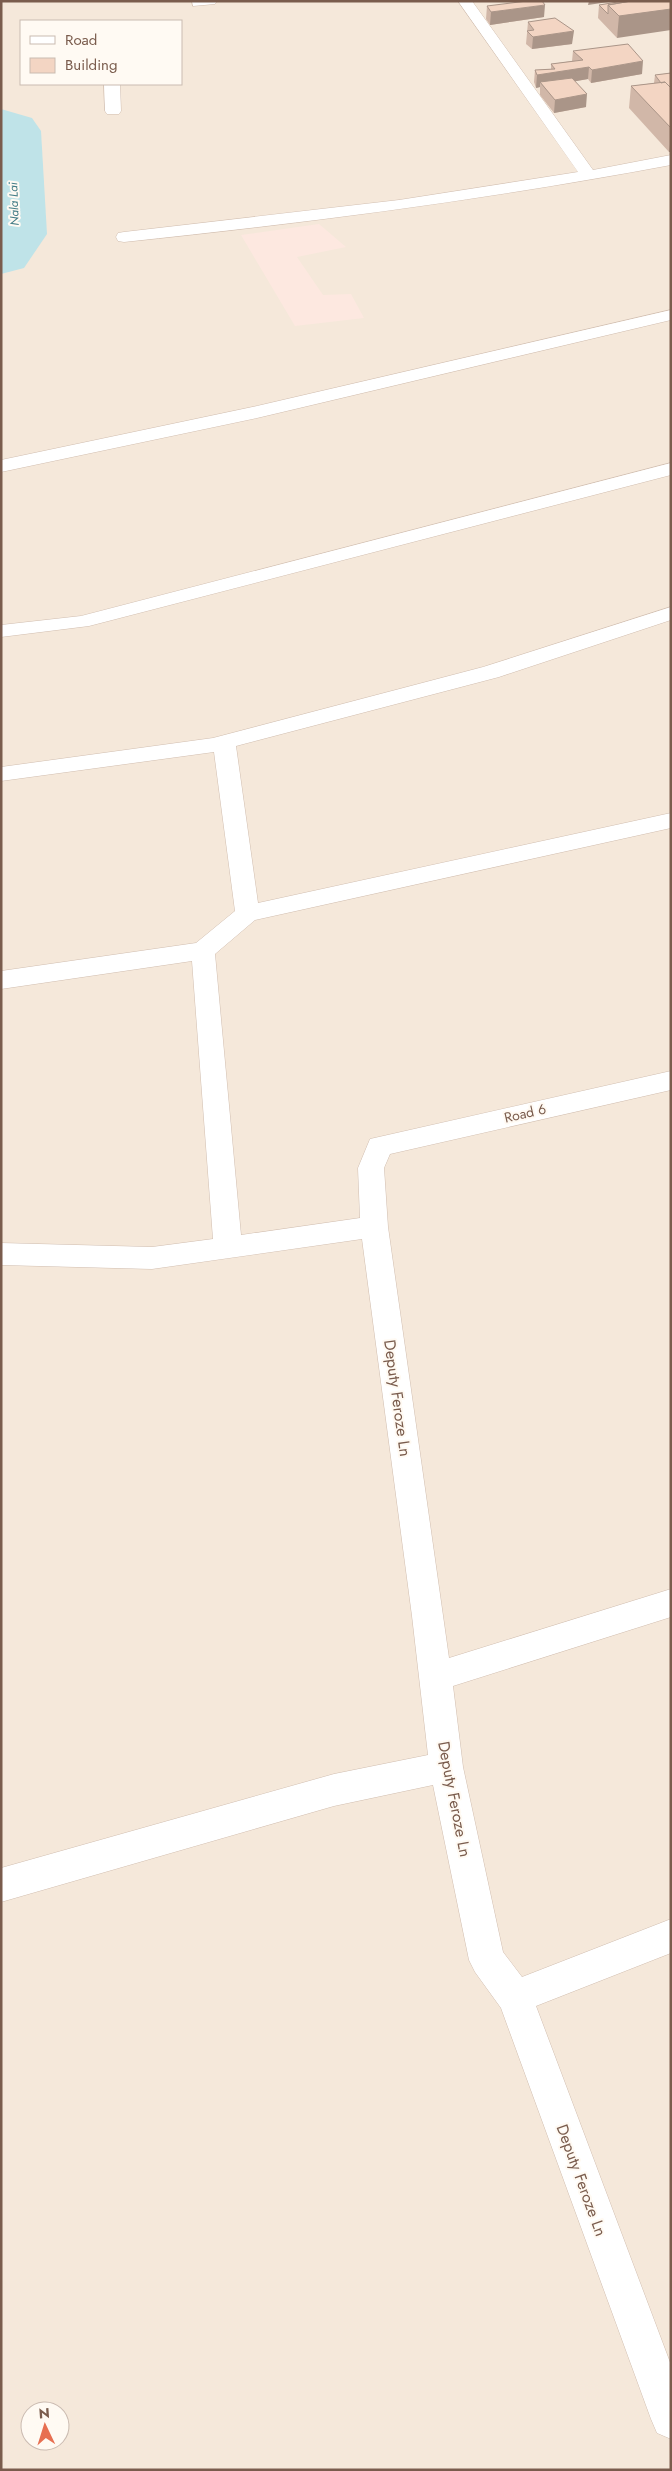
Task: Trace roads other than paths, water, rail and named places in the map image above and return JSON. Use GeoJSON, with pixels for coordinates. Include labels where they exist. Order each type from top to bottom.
{"type":"FeatureCollection","features":[{"type":"Feature","properties":{"kind":"street"},"geometry":{"type":"LineString","coordinates":[[465,1],[590,176]]}},
{"type":"Feature","properties":{"kind":"street"},"geometry":{"type":"LineString","coordinates":[[112,85],[113,111]]}},
{"type":"Feature","properties":{"kind":"street"},"geometry":{"type":"LineString","coordinates":[[124,237],[261,223],[590,176],[671,160]]}},
{"type":"Feature","properties":{"kind":"street"},"geometry":{"type":"LineString","coordinates":[[1,466],[257,412],[671,315]]}},
{"type":"Feature","properties":{"kind":"street"},"geometry":{"type":"LineString","coordinates":[[1,631],[82,622],[671,469]]}},
{"type":"Feature","properties":{"kind":"street"},"geometry":{"type":"LineString","coordinates":[[1,774],[224,742],[491,672],[671,613]]}},
{"type":"Feature","properties":{"kind":"street"},"geometry":{"type":"LineString","coordinates":[[224,742],[247,914]]}},
{"type":"Feature","properties":{"kind":"street"},"geometry":{"type":"LineString","coordinates":[[1,980],[203,951],[247,914],[671,820]]}},
{"type":"Feature","properties":{"kind":"street"},"geometry":{"type":"LineString","coordinates":[[203,951],[228,1248]]}},
{"type":"Feature","properties":{"kind":"street","name":"Road 6"},"geometry":{"type":"LineString","coordinates":[[379,1146],[671,1080]]}},
{"type":"Feature","properties":{"kind":"street","name":"Deputy Feroze Ln"},"geometry":{"type":"LineString","coordinates":[[379,1146],[371,1168],[374,1227],[436,1677],[446,1767],[487,1960],[515,1996],[671,2419]]}},
{"type":"Feature","properties":{"kind":"street"},"geometry":{"type":"LineString","coordinates":[[1,1254],[152,1258],[374,1227]]}},
{"type":"Feature","properties":{"kind":"street"},"geometry":{"type":"LineString","coordinates":[[436,1677],[671,1604]]}},
{"type":"Feature","properties":{"kind":"street"},"geometry":{"type":"LineString","coordinates":[[1,1885],[334,1790],[446,1767]]}},
{"type":"Feature","properties":{"kind":"street"},"geometry":{"type":"LineString","coordinates":[[515,1996],[671,1936]]}},
{"type":"Feature","properties":{"kind":"waterway","name":"Nala Lai"},"geometry":{"type":"LineString","coordinates":[[1,127],[11,131],[15,234],[1,254]]}}]}
